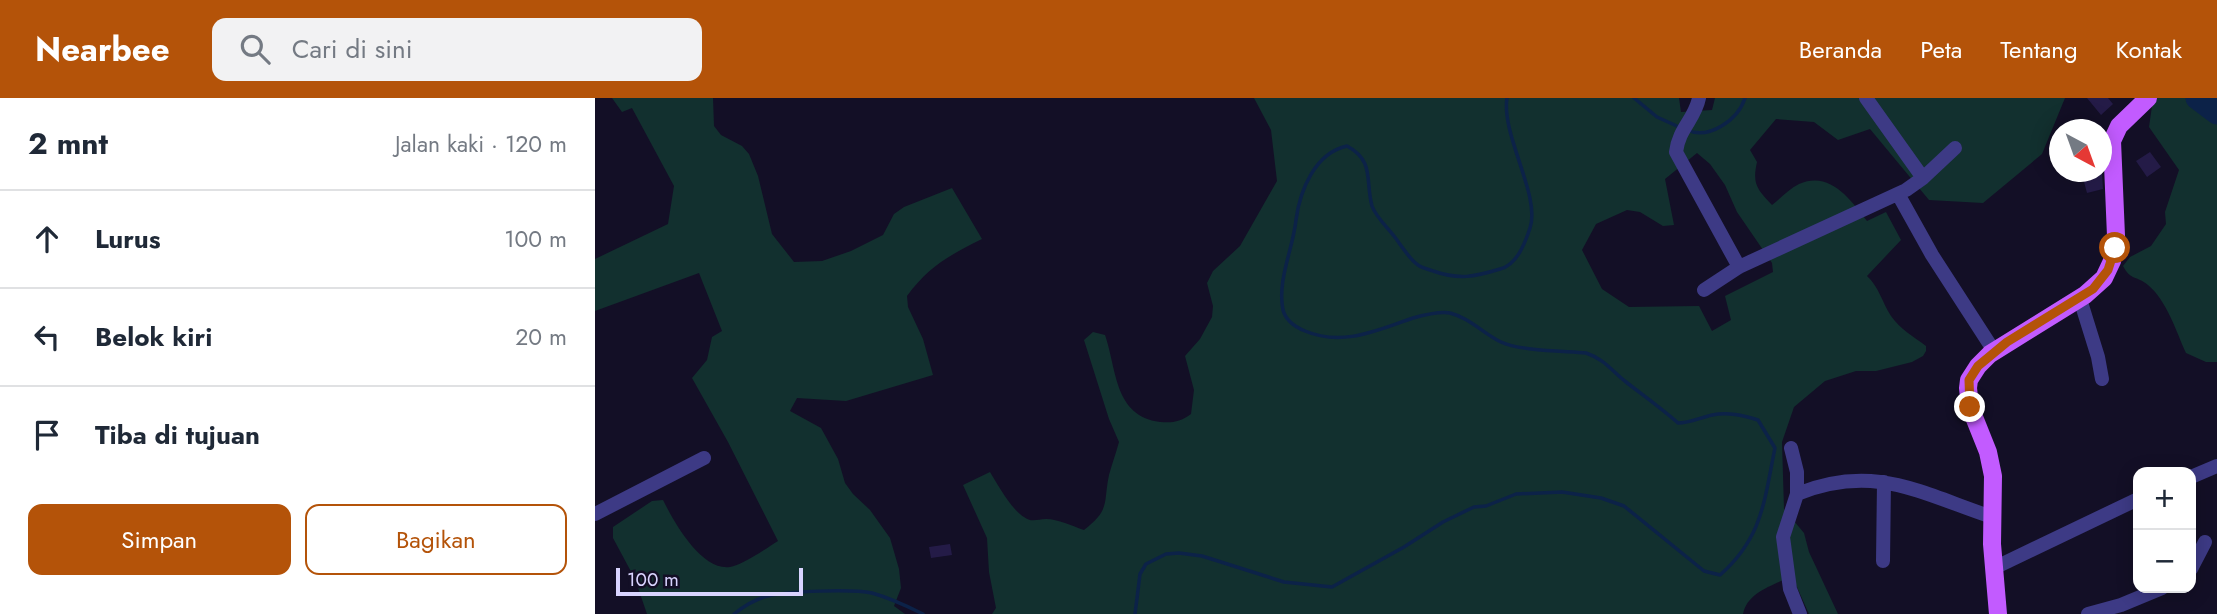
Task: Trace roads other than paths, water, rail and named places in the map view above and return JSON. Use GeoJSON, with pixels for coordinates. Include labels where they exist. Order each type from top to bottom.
{"type":"FeatureCollection","features":[{"type":"Feature","properties":{"kind":"main road"},"geometry":{"type":"LineString","coordinates":[[1998,614],[1992,517],[1993,476],[1972,414],[1969,380],[1978,366],[1994,351],[2080,299],[2103,278],[2115,248],[2117,216],[2112,141],[2119,126],[2142,103]]}},
{"type":"Feature","properties":{"kind":"street"},"geometry":{"type":"LineString","coordinates":[[1699,98],[1698,105],[1678,137],[1676,152],[1739,267]]}},
{"type":"Feature","properties":{"kind":"street"},"geometry":{"type":"LineString","coordinates":[[1866,98],[1923,178]]}},
{"type":"Feature","properties":{"kind":"street"},"geometry":{"type":"LineString","coordinates":[[1704,290],[1739,267],[1898,194],[1923,178],[1955,148]]}},
{"type":"Feature","properties":{"kind":"street"},"geometry":{"type":"LineString","coordinates":[[1898,194],[1932,255],[1994,351]]}},
{"type":"Feature","properties":{"kind":"street"},"geometry":{"type":"LineString","coordinates":[[2080,299],[2102,379]]}},
{"type":"Feature","properties":{"kind":"street"},"geometry":{"type":"LineString","coordinates":[[1791,448],[1797,472],[1797,494],[1783,537],[1790,589],[1800,614]]}},
{"type":"Feature","properties":{"kind":"street"},"geometry":{"type":"LineString","coordinates":[[595,514],[704,458]]}},
{"type":"Feature","properties":{"kind":"street"},"geometry":{"type":"LineString","coordinates":[[2196,475],[2217,466]]}},
{"type":"Feature","properties":{"kind":"street"},"geometry":{"type":"LineString","coordinates":[[1797,494],[1816,487],[1871,479],[1992,517]]}},
{"type":"Feature","properties":{"kind":"street"},"geometry":{"type":"LineString","coordinates":[[1883,561],[1884,482]]}},
{"type":"Feature","properties":{"kind":"street"},"geometry":{"type":"LineString","coordinates":[[1994,568],[2133,501]]}},
{"type":"Feature","properties":{"kind":"street"},"geometry":{"type":"LineString","coordinates":[[2196,559],[2205,542]]}},
{"type":"Feature","properties":{"kind":"street"},"geometry":{"type":"LineString","coordinates":[[2088,614],[2150,593]]}},
{"type":"Feature","properties":{"kind":"waterway"},"geometry":{"type":"LineString","coordinates":[[1135,614],[1140,574],[1146,564],[1166,554],[1202,556],[1284,582],[1332,587],[1443,522],[1474,507],[1486,506],[1516,494],[1562,492],[1601,498],[1624,506],[1704,571],[1720,575],[1745,547],[1764,501],[1775,448],[1758,420],[1724,414],[1678,423],[1603,362],[1586,353],[1509,345],[1450,313],[1413,318],[1373,332],[1346,337],[1319,336],[1291,323],[1284,314],[1282,287],[1305,185],[1326,156],[1347,146],[1362,158],[1365,165],[1372,206],[1376,214],[1418,265],[1442,274],[1467,276],[1500,269],[1511,263],[1526,240],[1532,215],[1526,183],[1510,129],[1507,98]]}},
{"type":"Feature","properties":{"kind":"waterway"},"geometry":{"type":"LineString","coordinates":[[1634,98],[1657,117],[1679,127]]}},
{"type":"Feature","properties":{"kind":"waterway"},"geometry":{"type":"LineString","coordinates":[[1687,130],[1704,132],[1722,126],[1736,114],[1745,98]]}},
{"type":"Feature","properties":{"kind":"waterway"},"geometry":{"type":"LineString","coordinates":[[2197,98],[2217,113]]}},
{"type":"Feature","properties":{"kind":"waterway"},"geometry":{"type":"LineString","coordinates":[[734,614],[750,603],[768,596],[836,591],[872,593],[923,614]]}}]}
